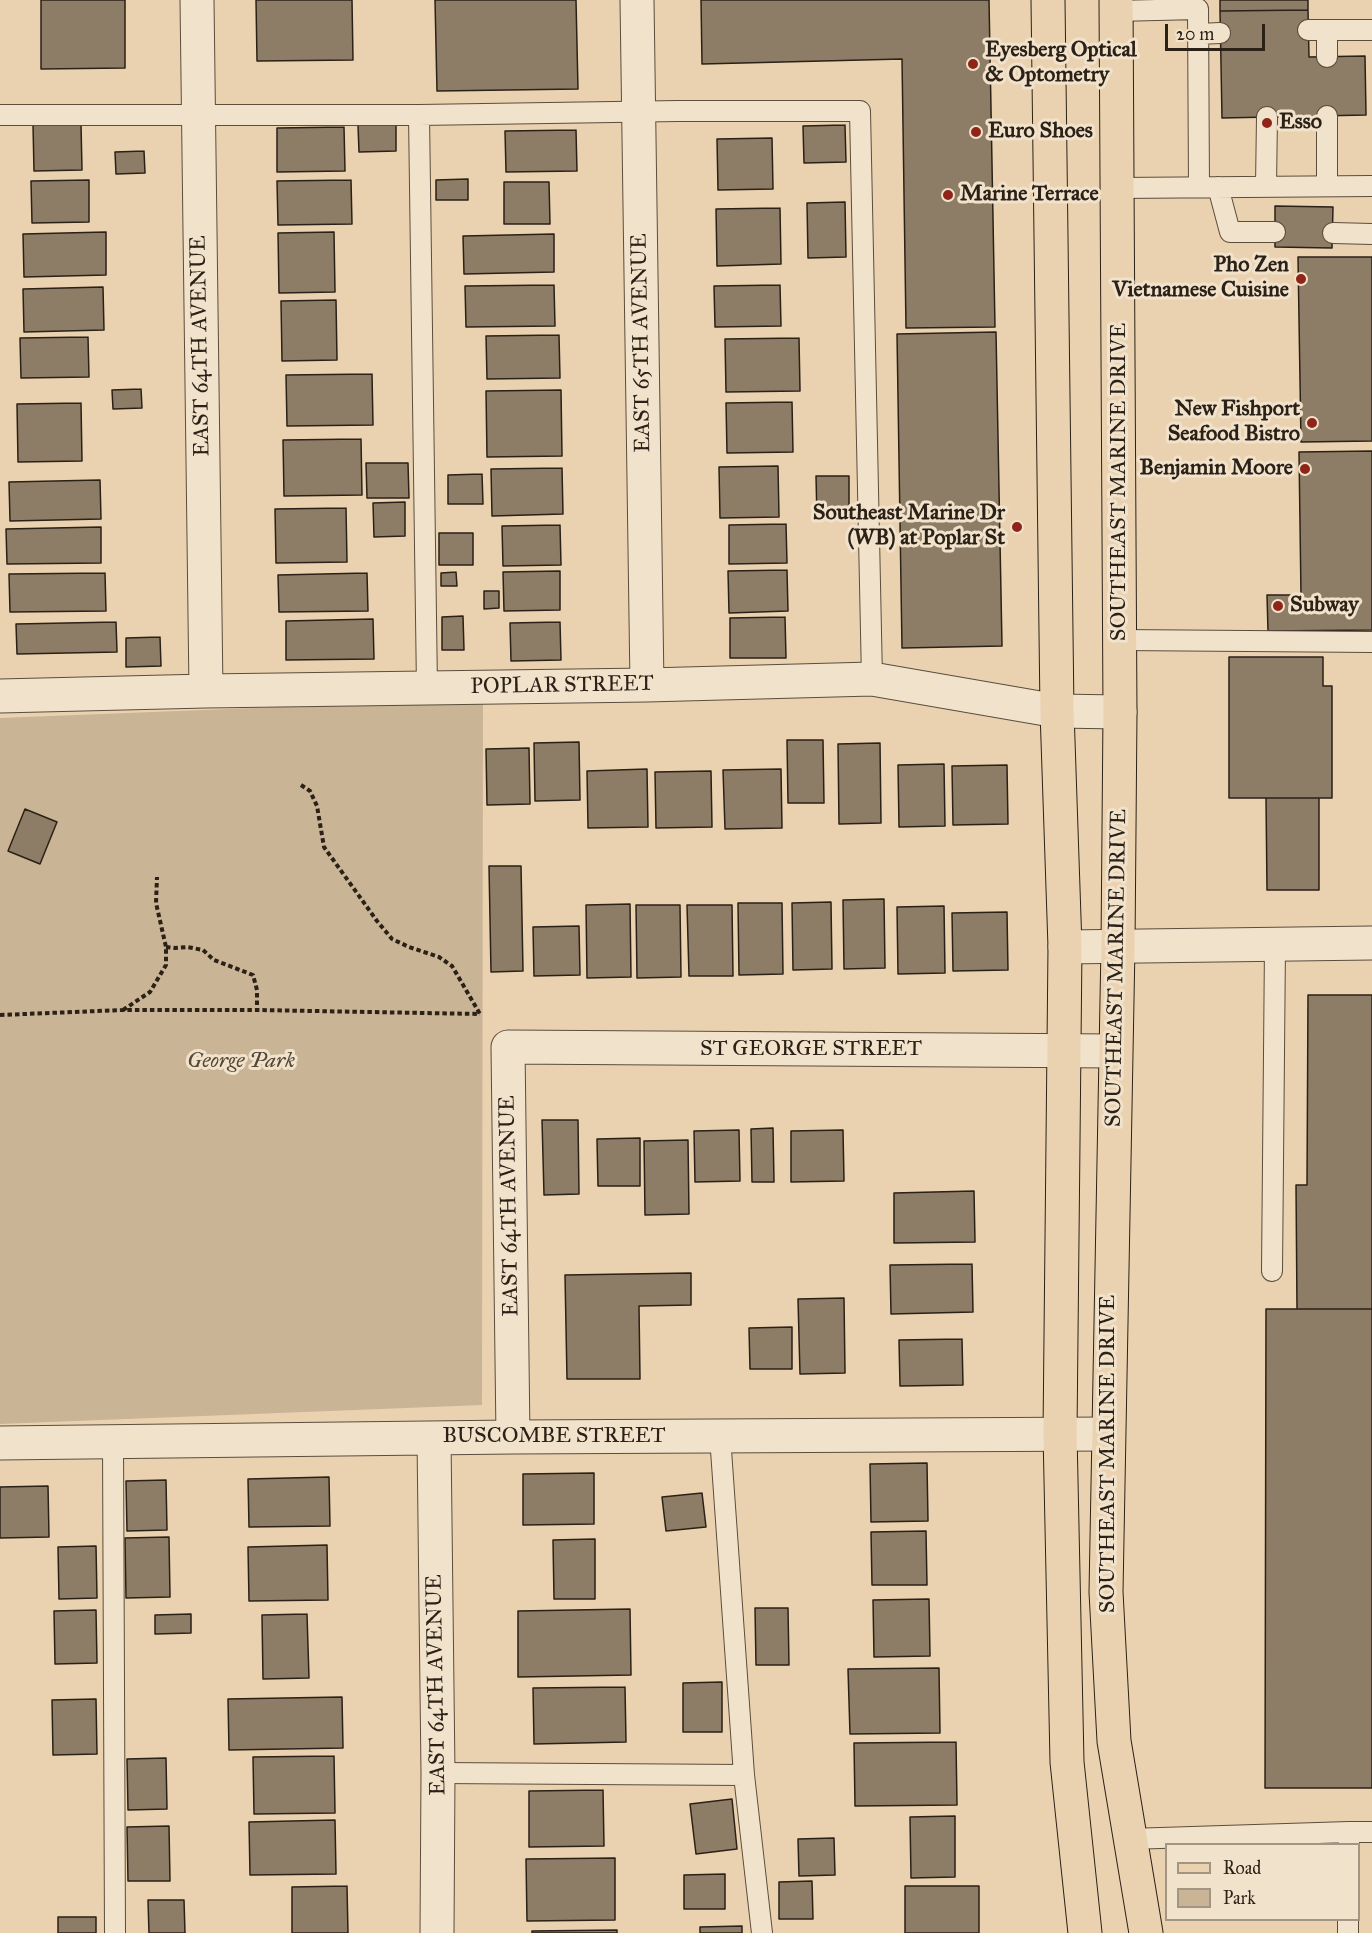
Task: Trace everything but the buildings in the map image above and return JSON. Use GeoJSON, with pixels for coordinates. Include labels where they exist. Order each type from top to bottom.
{"type":"FeatureCollection","features":[{"type":"Feature","properties":{"kind":"main road","name":"SOUTHEAST MARINE DRIVE"},"geometry":{"type":"LineString","coordinates":[[1048,0],[1057,711],[1065,947],[1060,1433],[1067,1762],[1085,1933]]}},
{"type":"Feature","properties":{"kind":"main road","name":"SOUTHEAST MARINE DRIVE"},"geometry":{"type":"LineString","coordinates":[[1116,6],[1121,640],[1118,946],[1106,1592],[1114,1741],[1146,1933]]}},
{"type":"Feature","properties":{"kind":"street","name":"EAST 64TH AVENUE"},"geometry":{"type":"LineString","coordinates":[[197,0],[206,691]]}},
{"type":"Feature","properties":{"kind":"street","name":"EAST 65TH AVENUE"},"geometry":{"type":"LineString","coordinates":[[637,0],[647,685]]}},
{"type":"Feature","properties":{"kind":"street","name":"POPLAR STREET"},"geometry":{"type":"LineString","coordinates":[[0,696],[872,679],[1057,711],[1120,712]]}},
{"type":"Feature","properties":{"kind":"street"},"geometry":{"type":"LineString","coordinates":[[1065,947],[1372,943]]}},
{"type":"Feature","properties":{"kind":"street","name":"EAST 64TH AVENUE"},"geometry":{"type":"LineString","coordinates":[[508,1047],[513,1437]]}},
{"type":"Feature","properties":{"kind":"street","name":"ST GEORGE STREET"},"geometry":{"type":"LineString","coordinates":[[508,1047],[1115,1051]]}},
{"type":"Feature","properties":{"kind":"street","name":"BUSCOMBE STREET"},"geometry":{"type":"LineString","coordinates":[[0,1443],[513,1437],[1108,1434]]}},
{"type":"Feature","properties":{"kind":"street","name":"EAST 64TH AVENUE"},"geometry":{"type":"LineString","coordinates":[[434,1438],[438,1773],[437,1933]]}},
{"type":"Feature","properties":{"kind":"lane"},"geometry":{"type":"LineString","coordinates":[[1116,6],[1198,9],[1208,187],[1230,232],[1275,232]]}},
{"type":"Feature","properties":{"kind":"lane"},"geometry":{"type":"LineString","coordinates":[[1327,57],[1318,30],[1372,30]]}},
{"type":"Feature","properties":{"kind":"lane"},"geometry":{"type":"LineString","coordinates":[[1199,34],[1221,33]]}},
{"type":"Feature","properties":{"kind":"lane"},"geometry":{"type":"LineString","coordinates":[[0,115],[419,115],[860,111],[872,679]]}},
{"type":"Feature","properties":{"kind":"lane"},"geometry":{"type":"LineString","coordinates":[[419,115],[427,687]]}},
{"type":"Feature","properties":{"kind":"lane"},"geometry":{"type":"LineString","coordinates":[[1327,116],[1327,186]]}},
{"type":"Feature","properties":{"kind":"lane"},"geometry":{"type":"LineString","coordinates":[[1266,186],[1267,117]]}},
{"type":"Feature","properties":{"kind":"lane"},"geometry":{"type":"LineString","coordinates":[[1118,188],[1372,186]]}},
{"type":"Feature","properties":{"kind":"lane"},"geometry":{"type":"LineString","coordinates":[[1333,233],[1372,234]]}},
{"type":"Feature","properties":{"kind":"lane"},"geometry":{"type":"LineString","coordinates":[[1121,640],[1372,642]]}},
{"type":"Feature","properties":{"kind":"lane"},"geometry":{"type":"LineString","coordinates":[[1272,1271],[1275,944]]}},
{"type":"Feature","properties":{"kind":"lane"},"geometry":{"type":"LineString","coordinates":[[720,1436],[744,1775],[762,1933]]}},
{"type":"Feature","properties":{"kind":"lane"},"geometry":{"type":"LineString","coordinates":[[113,1441],[115,1933]]}},
{"type":"Feature","properties":{"kind":"lane"},"geometry":{"type":"LineString","coordinates":[[438,1773],[744,1775]]}},
{"type":"Feature","properties":{"kind":"lane"},"geometry":{"type":"LineString","coordinates":[[1129,1839],[1349,1838],[1372,1832]]}},
{"type":"Feature","properties":{"kind":"path"},"geometry":{"type":"LineString","coordinates":[[0,1015],[123,1010],[480,1014],[452,966],[439,957],[392,939],[377,921],[324,847],[317,806],[310,791],[301,785]]}},
{"type":"Feature","properties":{"kind":"path"},"geometry":{"type":"LineString","coordinates":[[123,1010],[150,992],[166,965],[166,946],[156,903],[157,877]]}},
{"type":"Feature","properties":{"kind":"path"},"geometry":{"type":"LineString","coordinates":[[166,946],[203,950],[214,960],[254,975],[257,1010]]}},
{"type":"Feature","properties":{"kind":"green space","name":"George Park"},"geometry":{"type":"Polygon","coordinates":[[[483,699],[482,1405],[0,1424],[0,718],[483,699]]]}},
{"type":"Feature","properties":{"kind":"place","name":"Eyesberg Optical & Optometry"},"geometry":{"type":"Point","coordinates":[973,64]}},
{"type":"Feature","properties":{"kind":"place","name":"Esso"},"geometry":{"type":"Point","coordinates":[1267,123]}},
{"type":"Feature","properties":{"kind":"place","name":"Euro Shoes"},"geometry":{"type":"Point","coordinates":[976,132]}},
{"type":"Feature","properties":{"kind":"place","name":"Marine Terrace"},"geometry":{"type":"Point","coordinates":[948,195]}},
{"type":"Feature","properties":{"kind":"place","name":"Pho Zen Vietnamese Cuisine"},"geometry":{"type":"Point","coordinates":[1301,279]}},
{"type":"Feature","properties":{"kind":"place","name":"New Fishport Seafood Bistro"},"geometry":{"type":"Point","coordinates":[1312,423]}},
{"type":"Feature","properties":{"kind":"place","name":"Benjamin Moore"},"geometry":{"type":"Point","coordinates":[1305,469]}},
{"type":"Feature","properties":{"kind":"place","name":"Southeast Marine Dr (WB) at Poplar St"},"geometry":{"type":"Point","coordinates":[1017,527]}},
{"type":"Feature","properties":{"kind":"place","name":"Subway"},"geometry":{"type":"Point","coordinates":[1278,606]}}]}
